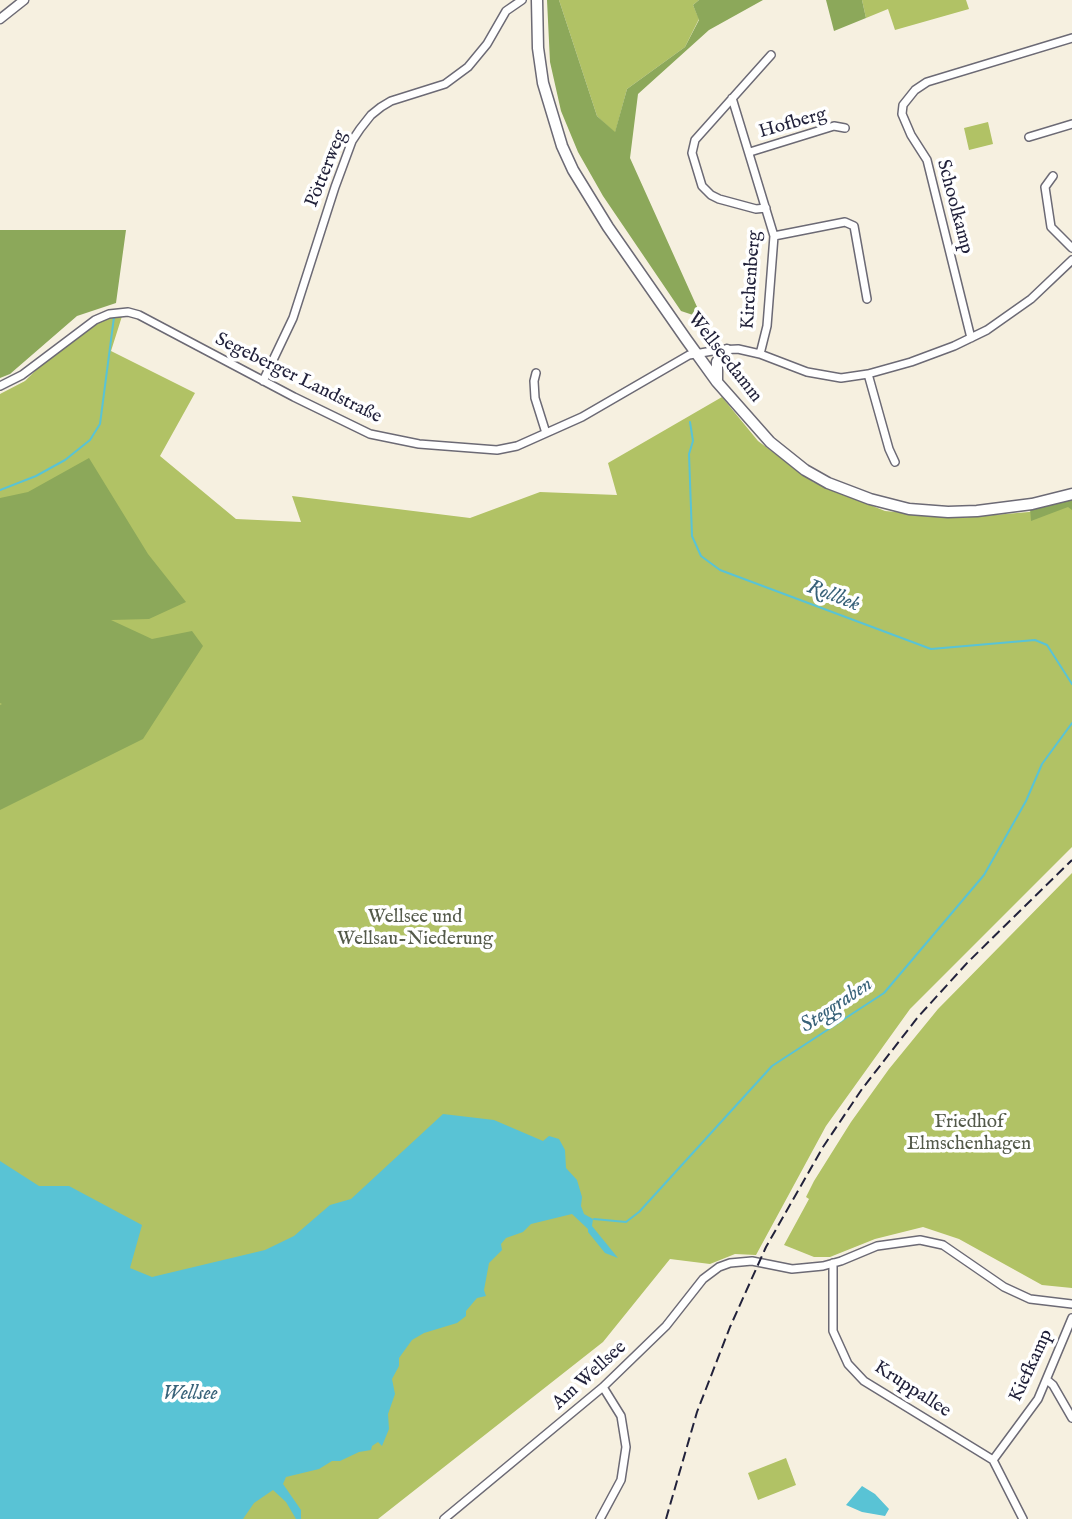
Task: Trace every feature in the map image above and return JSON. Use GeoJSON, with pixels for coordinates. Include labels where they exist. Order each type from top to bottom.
{"type":"FeatureCollection","features":[{"type":"Feature","properties":{"kind":"main road","name":"Wellseedamm"},"geometry":{"type":"LineString","coordinates":[[537,0],[538,48],[543,83],[567,157],[608,227],[697,354],[717,382],[762,434],[790,459],[828,483],[870,499],[921,510],[966,512],[1032,504],[1072,494]]}},
{"type":"Feature","properties":{"kind":"main road"},"geometry":{"type":"LineString","coordinates":[[717,382],[717,362],[727,349]]}},
{"type":"Feature","properties":{"kind":"street"},"geometry":{"type":"LineString","coordinates":[[0,19],[24,0]]}},
{"type":"Feature","properties":{"kind":"street","name":"Pötterweg"},"geometry":{"type":"LineString","coordinates":[[262,381],[293,317],[335,187],[352,141],[360,129],[371,115],[391,101],[445,84],[468,67],[487,44],[506,11],[522,0]]}},
{"type":"Feature","properties":{"kind":"street","name":"Schoolkamp"},"geometry":{"type":"LineString","coordinates":[[971,338],[927,160],[911,135],[902,114],[903,105],[915,90],[927,82],[1072,38]]}},
{"type":"Feature","properties":{"kind":"street","name":"Kirchenberg"},"geometry":{"type":"LineString","coordinates":[[766,208],[756,209],[719,200],[711,195],[702,186],[692,160],[692,147],[695,140],[771,55]]}},
{"type":"Feature","properties":{"kind":"street","name":"Kirchenberg"},"geometry":{"type":"LineString","coordinates":[[732,98],[774,236],[767,326],[760,354]]}},
{"type":"Feature","properties":{"kind":"street"},"geometry":{"type":"LineString","coordinates":[[1029,137],[1072,124]]}},
{"type":"Feature","properties":{"kind":"street","name":"Hofberg"},"geometry":{"type":"LineString","coordinates":[[750,152],[834,126],[845,128]]}},
{"type":"Feature","properties":{"kind":"street"},"geometry":{"type":"LineString","coordinates":[[1053,176],[1045,187],[1051,227],[1072,248]]}},
{"type":"Feature","properties":{"kind":"street"},"geometry":{"type":"LineString","coordinates":[[774,236],[845,222],[854,226],[867,299]]}},
{"type":"Feature","properties":{"kind":"street","name":"Segeberger Landstraße"},"geometry":{"type":"LineString","coordinates":[[0,386],[22,375],[95,320],[109,314],[128,312],[139,315],[262,381],[356,427],[387,439],[472,450],[497,450],[517,446],[582,417],[689,355],[727,349],[760,354],[825,377],[841,378],[868,374],[911,362],[971,338],[1031,299],[1072,260]]}},
{"type":"Feature","properties":{"kind":"street"},"geometry":{"type":"LineString","coordinates":[[536,373],[535,398],[547,433]]}},
{"type":"Feature","properties":{"kind":"street"},"geometry":{"type":"LineString","coordinates":[[868,374],[895,462]]}},
{"type":"Feature","properties":{"kind":"street"},"geometry":{"type":"LineString","coordinates":[[833,1263],[877,1246],[920,1240],[943,1245],[1004,1287],[1030,1299],[1072,1304]]}},
{"type":"Feature","properties":{"kind":"street","name":"Am Wellsee"},"geometry":{"type":"LineString","coordinates":[[444,1519],[603,1387],[666,1326],[710,1272],[737,1261],[752,1261],[792,1269],[833,1263]]}},
{"type":"Feature","properties":{"kind":"street","name":"Kruppallee"},"geometry":{"type":"LineString","coordinates":[[833,1263],[833,1331],[848,1364],[864,1381],[993,1460]]}},
{"type":"Feature","properties":{"kind":"street","name":"Kiefkamp"},"geometry":{"type":"LineString","coordinates":[[993,1460],[1038,1399],[1072,1318]]}},
{"type":"Feature","properties":{"kind":"street"},"geometry":{"type":"LineString","coordinates":[[1047,1380],[1053,1385],[1072,1418]]}},
{"type":"Feature","properties":{"kind":"street"},"geometry":{"type":"LineString","coordinates":[[600,1519],[621,1479],[626,1447],[621,1416],[603,1387]]}},
{"type":"Feature","properties":{"kind":"street"},"geometry":{"type":"LineString","coordinates":[[993,1460],[1023,1519]]}},
{"type":"Feature","properties":{"kind":"green space"},"geometry":{"type":"Polygon","coordinates":[[[547,0],[559,0],[597,116],[615,132],[627,89],[685,47],[699,20],[693,5],[699,0],[763,0],[709,30],[638,94],[630,158],[702,318],[681,311],[603,196],[578,152],[561,111],[550,62],[547,0]]]}},
{"type":"Feature","properties":{"kind":"green space"},"geometry":{"type":"Polygon","coordinates":[[[559,0],[699,0],[693,5],[699,19],[685,47],[627,89],[615,133],[597,116],[559,0]]]}},
{"type":"Feature","properties":{"kind":"green space"},"geometry":{"type":"Polygon","coordinates":[[[826,0],[862,0],[866,18],[834,31],[826,0]]]}},
{"type":"Feature","properties":{"kind":"green space"},"geometry":{"type":"Polygon","coordinates":[[[862,0],[966,0],[969,9],[895,30],[888,9],[866,18],[862,0]]]}},
{"type":"Feature","properties":{"kind":"green space"},"geometry":{"type":"Polygon","coordinates":[[[988,122],[993,144],[969,150],[964,128],[988,122]]]}},
{"type":"Feature","properties":{"kind":"green space"},"geometry":{"type":"Polygon","coordinates":[[[0,230],[126,230],[116,303],[77,316],[10,374],[0,378],[0,230]]]}},
{"type":"Feature","properties":{"kind":"green space","name":"Wellsee und Wellsau-Niederung"},"geometry":{"type":"Polygon","coordinates":[[[123,313],[111,351],[195,393],[160,456],[236,519],[301,522],[292,496],[470,518],[540,492],[617,495],[608,463],[722,397],[758,441],[813,482],[885,511],[958,518],[1029,512],[1072,500],[1072,847],[910,1009],[826,1126],[756,1255],[735,1254],[710,1264],[670,1259],[603,1342],[378,1519],[0,1519],[0,394],[25,381],[80,326],[123,313]]]}},
{"type":"Feature","properties":{"kind":"green space"},"geometry":{"type":"Polygon","coordinates":[[[89,458],[148,554],[186,602],[149,619],[111,620],[152,639],[192,631],[203,646],[143,739],[0,810],[0,498],[28,492],[89,458]]]}},
{"type":"Feature","properties":{"kind":"green space"},"geometry":{"type":"Polygon","coordinates":[[[1072,496],[1072,510],[1068,507],[1031,521],[1030,508],[1072,496]]]}},
{"type":"Feature","properties":{"kind":"green space","name":"Friedhof Elmschenhagen"},"geometry":{"type":"Polygon","coordinates":[[[1072,873],[1072,1288],[1042,1285],[959,1239],[923,1227],[875,1239],[830,1257],[814,1257],[784,1245],[809,1199],[806,1197],[814,1181],[889,1069],[938,1009],[1072,873]]]}},
{"type":"Feature","properties":{"kind":"green space"},"geometry":{"type":"Polygon","coordinates":[[[786,1458],[796,1485],[758,1500],[748,1473],[786,1458]]]}},
{"type":"Feature","properties":{"kind":"water","name":"Wellsee"},"geometry":{"type":"Polygon","coordinates":[[[443,1114],[494,1120],[543,1141],[549,1136],[559,1139],[565,1150],[566,1168],[577,1180],[584,1214],[593,1219],[592,1226],[618,1258],[605,1253],[588,1229],[572,1214],[531,1224],[523,1232],[506,1238],[501,1244],[502,1250],[489,1263],[484,1290],[486,1296],[477,1298],[466,1311],[466,1316],[457,1323],[424,1333],[412,1340],[399,1358],[399,1366],[392,1379],[395,1394],[388,1414],[389,1429],[382,1446],[378,1442],[371,1450],[359,1452],[340,1461],[332,1461],[319,1469],[286,1477],[283,1484],[301,1510],[301,1519],[296,1519],[286,1502],[273,1490],[254,1503],[243,1519],[0,1519],[0,1161],[39,1186],[69,1186],[142,1225],[130,1268],[152,1277],[265,1250],[294,1236],[330,1205],[351,1199],[443,1114]]]}},
{"type":"Feature","properties":{"kind":"water"},"geometry":{"type":"Polygon","coordinates":[[[862,1486],[875,1494],[889,1509],[885,1516],[862,1512],[846,1505],[862,1486]]]}},
{"type":"Feature","properties":{"kind":"waterway"},"geometry":{"type":"LineString","coordinates":[[0,490],[36,476],[65,460],[90,440],[100,424],[114,317]]}},
{"type":"Feature","properties":{"kind":"waterway","name":"Rollbek"},"geometry":{"type":"LineString","coordinates":[[690,422],[693,441],[689,454],[692,536],[701,556],[720,570],[931,649],[1035,640],[1047,645],[1072,684]]}},
{"type":"Feature","properties":{"kind":"waterway","name":"Steggraben"},"geometry":{"type":"LineString","coordinates":[[594,1219],[626,1222],[639,1212],[772,1066],[884,993],[984,875],[1026,801],[1042,764],[1072,723]]}},
{"type":"Feature","properties":{"kind":"railway"},"geometry":{"type":"LineString","coordinates":[[666,1519],[697,1412],[730,1327],[766,1247],[823,1147],[862,1089],[918,1017],[968,962],[1072,860]]}}]}
